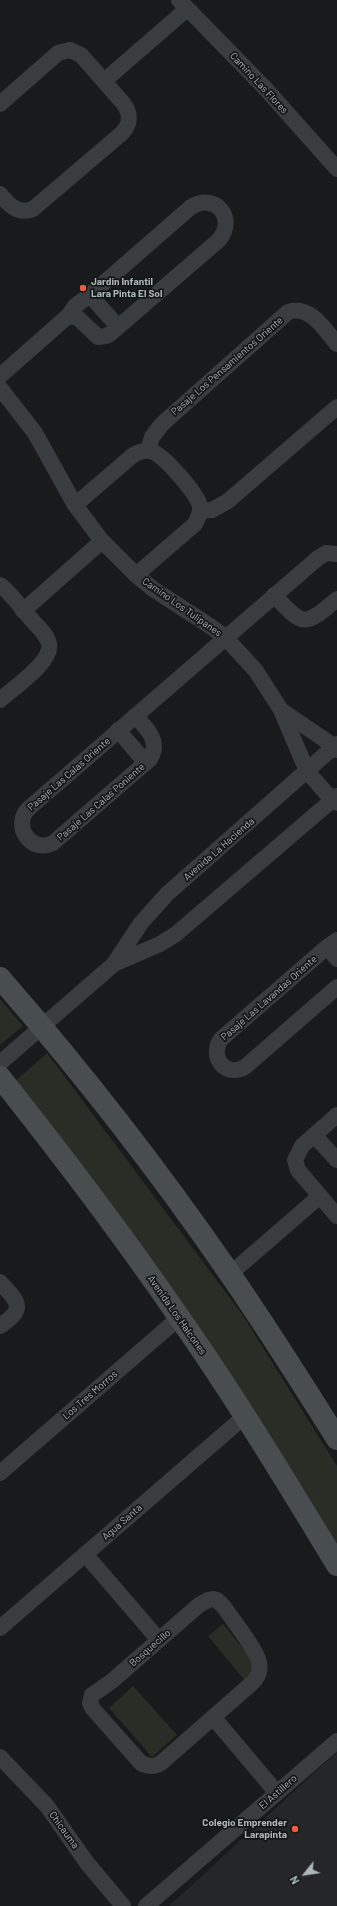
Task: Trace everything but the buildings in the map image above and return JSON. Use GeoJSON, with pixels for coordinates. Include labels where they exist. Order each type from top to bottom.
{"type":"FeatureCollection","features":[{"type":"Feature","properties":{"kind":"street"},"geometry":{"type":"LineString","coordinates":[[104,81],[183,4]]}},
{"type":"Feature","properties":{"kind":"street","name":"Camino Las Flores"},"geometry":{"type":"LineString","coordinates":[[183,4],[269,94],[337,169]]}},
{"type":"Feature","properties":{"kind":"street"},"geometry":{"type":"LineString","coordinates":[[0,104],[53,57],[64,51],[70,50],[81,55],[127,108],[129,120],[125,130],[33,209],[18,210],[9,205],[0,194]]}},
{"type":"Feature","properties":{"kind":"street"},"geometry":{"type":"LineString","coordinates":[[0,376],[73,317],[90,295],[191,207],[196,204],[207,202],[221,210],[224,216],[226,228],[219,240],[106,336],[98,337],[73,317]]}},
{"type":"Feature","properties":{"kind":"street"},"geometry":{"type":"LineString","coordinates":[[90,295],[118,327]]}},
{"type":"Feature","properties":{"kind":"street","name":"Pasaje Los Pensamientos Oriente"},"geometry":{"type":"LineString","coordinates":[[148,451],[152,437],[162,424],[288,312],[299,310],[309,314],[336,341]]}},
{"type":"Feature","properties":{"kind":"street","name":"Camino Los Tulipanes"},"geometry":{"type":"LineString","coordinates":[[0,388],[35,433],[75,505],[102,542],[136,575],[153,589],[210,626],[225,638],[256,671],[281,710],[296,729],[307,771],[335,800]]}},
{"type":"Feature","properties":{"kind":"street"},"geometry":{"type":"LineString","coordinates":[[200,512],[212,510],[228,501],[337,407]]}},
{"type":"Feature","properties":{"kind":"street"},"geometry":{"type":"LineString","coordinates":[[75,505],[137,453],[148,451],[159,455],[178,475],[198,499],[200,512],[195,524],[136,575]]}},
{"type":"Feature","properties":{"kind":"street"},"geometry":{"type":"LineString","coordinates":[[23,611],[102,542]]}},
{"type":"Feature","properties":{"kind":"street","name":"Pasaje Las Calas Oriente"},"geometry":{"type":"LineString","coordinates":[[28,839],[22,827],[25,812],[322,555],[331,553],[337,554]]}},
{"type":"Feature","properties":{"kind":"street"},"geometry":{"type":"LineString","coordinates":[[0,585],[47,638],[50,649],[43,663],[0,700]]}},
{"type":"Feature","properties":{"kind":"street"},"geometry":{"type":"LineString","coordinates":[[274,595],[293,616],[305,620],[314,618],[337,599]]}},
{"type":"Feature","properties":{"kind":"street","name":"Pasaje Las Calas Poniente"},"geometry":{"type":"LineString","coordinates":[[28,839],[40,846],[53,844],[146,763],[152,755],[154,740],[144,724],[135,716]]}},
{"type":"Feature","properties":{"kind":"street"},"geometry":{"type":"LineString","coordinates":[[296,729],[336,747]]}},
{"type":"Feature","properties":{"kind":"street"},"geometry":{"type":"LineString","coordinates":[[118,730],[146,763]]}},
{"type":"Feature","properties":{"kind":"street","name":"Avenida La Hacienda"},"geometry":{"type":"LineString","coordinates":[[114,964],[134,932],[157,904],[336,747]]}},
{"type":"Feature","properties":{"kind":"street","name":"Avenida La Hacienda"},"geometry":{"type":"LineString","coordinates":[[0,1063],[114,964],[160,944],[176,934],[335,800]]}},
{"type":"Feature","properties":{"kind":"street","name":"Pasaje Las Lavandas Oriente"},"geometry":{"type":"LineString","coordinates":[[334,949],[221,1039],[216,1053],[220,1064],[232,1070],[244,1066],[337,986]]}},
{"type":"Feature","properties":{"kind":"street"},"geometry":{"type":"LineString","coordinates":[[0,978],[42,1026],[142,1154],[230,1274],[337,1439]]}},
{"type":"Feature","properties":{"kind":"street","name":"Avenida Los Halcones"},"geometry":{"type":"LineString","coordinates":[[0,1077],[83,1183],[180,1317],[245,1416],[337,1565]]}},
{"type":"Feature","properties":{"kind":"street"},"geometry":{"type":"LineString","coordinates":[[337,1115],[298,1150],[296,1155],[296,1165],[301,1174],[337,1216]]}},
{"type":"Feature","properties":{"kind":"street"},"geometry":{"type":"LineString","coordinates":[[314,1135],[337,1160]]}},
{"type":"Feature","properties":{"kind":"street"},"geometry":{"type":"LineString","coordinates":[[230,1274],[320,1196]]}},
{"type":"Feature","properties":{"kind":"street"},"geometry":{"type":"LineString","coordinates":[[0,1282],[14,1298],[17,1306],[17,1310],[13,1318],[0,1326]]}},
{"type":"Feature","properties":{"kind":"street","name":"Los Tres Morros"},"geometry":{"type":"LineString","coordinates":[[3,1466],[180,1317]]}},
{"type":"Feature","properties":{"kind":"street","name":"Agua Santa"},"geometry":{"type":"LineString","coordinates":[[0,1628],[245,1416]]}},
{"type":"Feature","properties":{"kind":"street"},"geometry":{"type":"LineString","coordinates":[[85,1554],[159,1640]]}},
{"type":"Feature","properties":{"kind":"street","name":"Bosquecillo"},"geometry":{"type":"LineString","coordinates":[[217,1600],[224,1607],[253,1650],[259,1662],[259,1672],[255,1681],[213,1718],[161,1762],[151,1766],[141,1763],[93,1709],[90,1700],[94,1692],[112,1681],[159,1640],[206,1602],[217,1600]]}},
{"type":"Feature","properties":{"kind":"street"},"geometry":{"type":"LineString","coordinates":[[213,1718],[277,1793]]}},
{"type":"Feature","properties":{"kind":"street","name":"El Astillero"},"geometry":{"type":"LineString","coordinates":[[146,1906],[337,1741]]}},
{"type":"Feature","properties":{"kind":"street","name":"Chicauma"},"geometry":{"type":"LineString","coordinates":[[0,1758],[47,1806],[87,1863],[123,1906]]}},
{"type":"Feature","properties":{"kind":"shaded area"},"geometry":{"type":"Polygon","coordinates":[[[0,999],[23,1026],[0,1045],[0,999]]]}},
{"type":"Feature","properties":{"kind":"shaded area"},"geometry":{"type":"Polygon","coordinates":[[[47,1053],[242,1314],[337,1466],[337,1547],[13,1083],[47,1053]]]}},
{"type":"Feature","properties":{"kind":"shaded area"},"geometry":{"type":"Polygon","coordinates":[[[223,1624],[252,1660],[253,1673],[245,1681],[208,1636],[223,1624]]]}},
{"type":"Feature","properties":{"kind":"shaded area"},"geometry":{"type":"Polygon","coordinates":[[[133,1686],[177,1735],[152,1757],[109,1708],[133,1686]]]}},
{"type":"Feature","properties":{"kind":"shaded area","name":"Colegio Emprender Larapinta"},"geometry":{"type":"Polygon","coordinates":[[[337,1752],[337,1906],[169,1906],[337,1752]]]}},
{"type":"Feature","properties":{"kind":"place","name":"Jardin Infantil Lara Pinta El Sol"},"geometry":{"type":"Point","coordinates":[83,288]}},
{"type":"Feature","properties":{"kind":"place","name":"Colegio Emprender Larapinta"},"geometry":{"type":"Point","coordinates":[295,1829]}}]}
